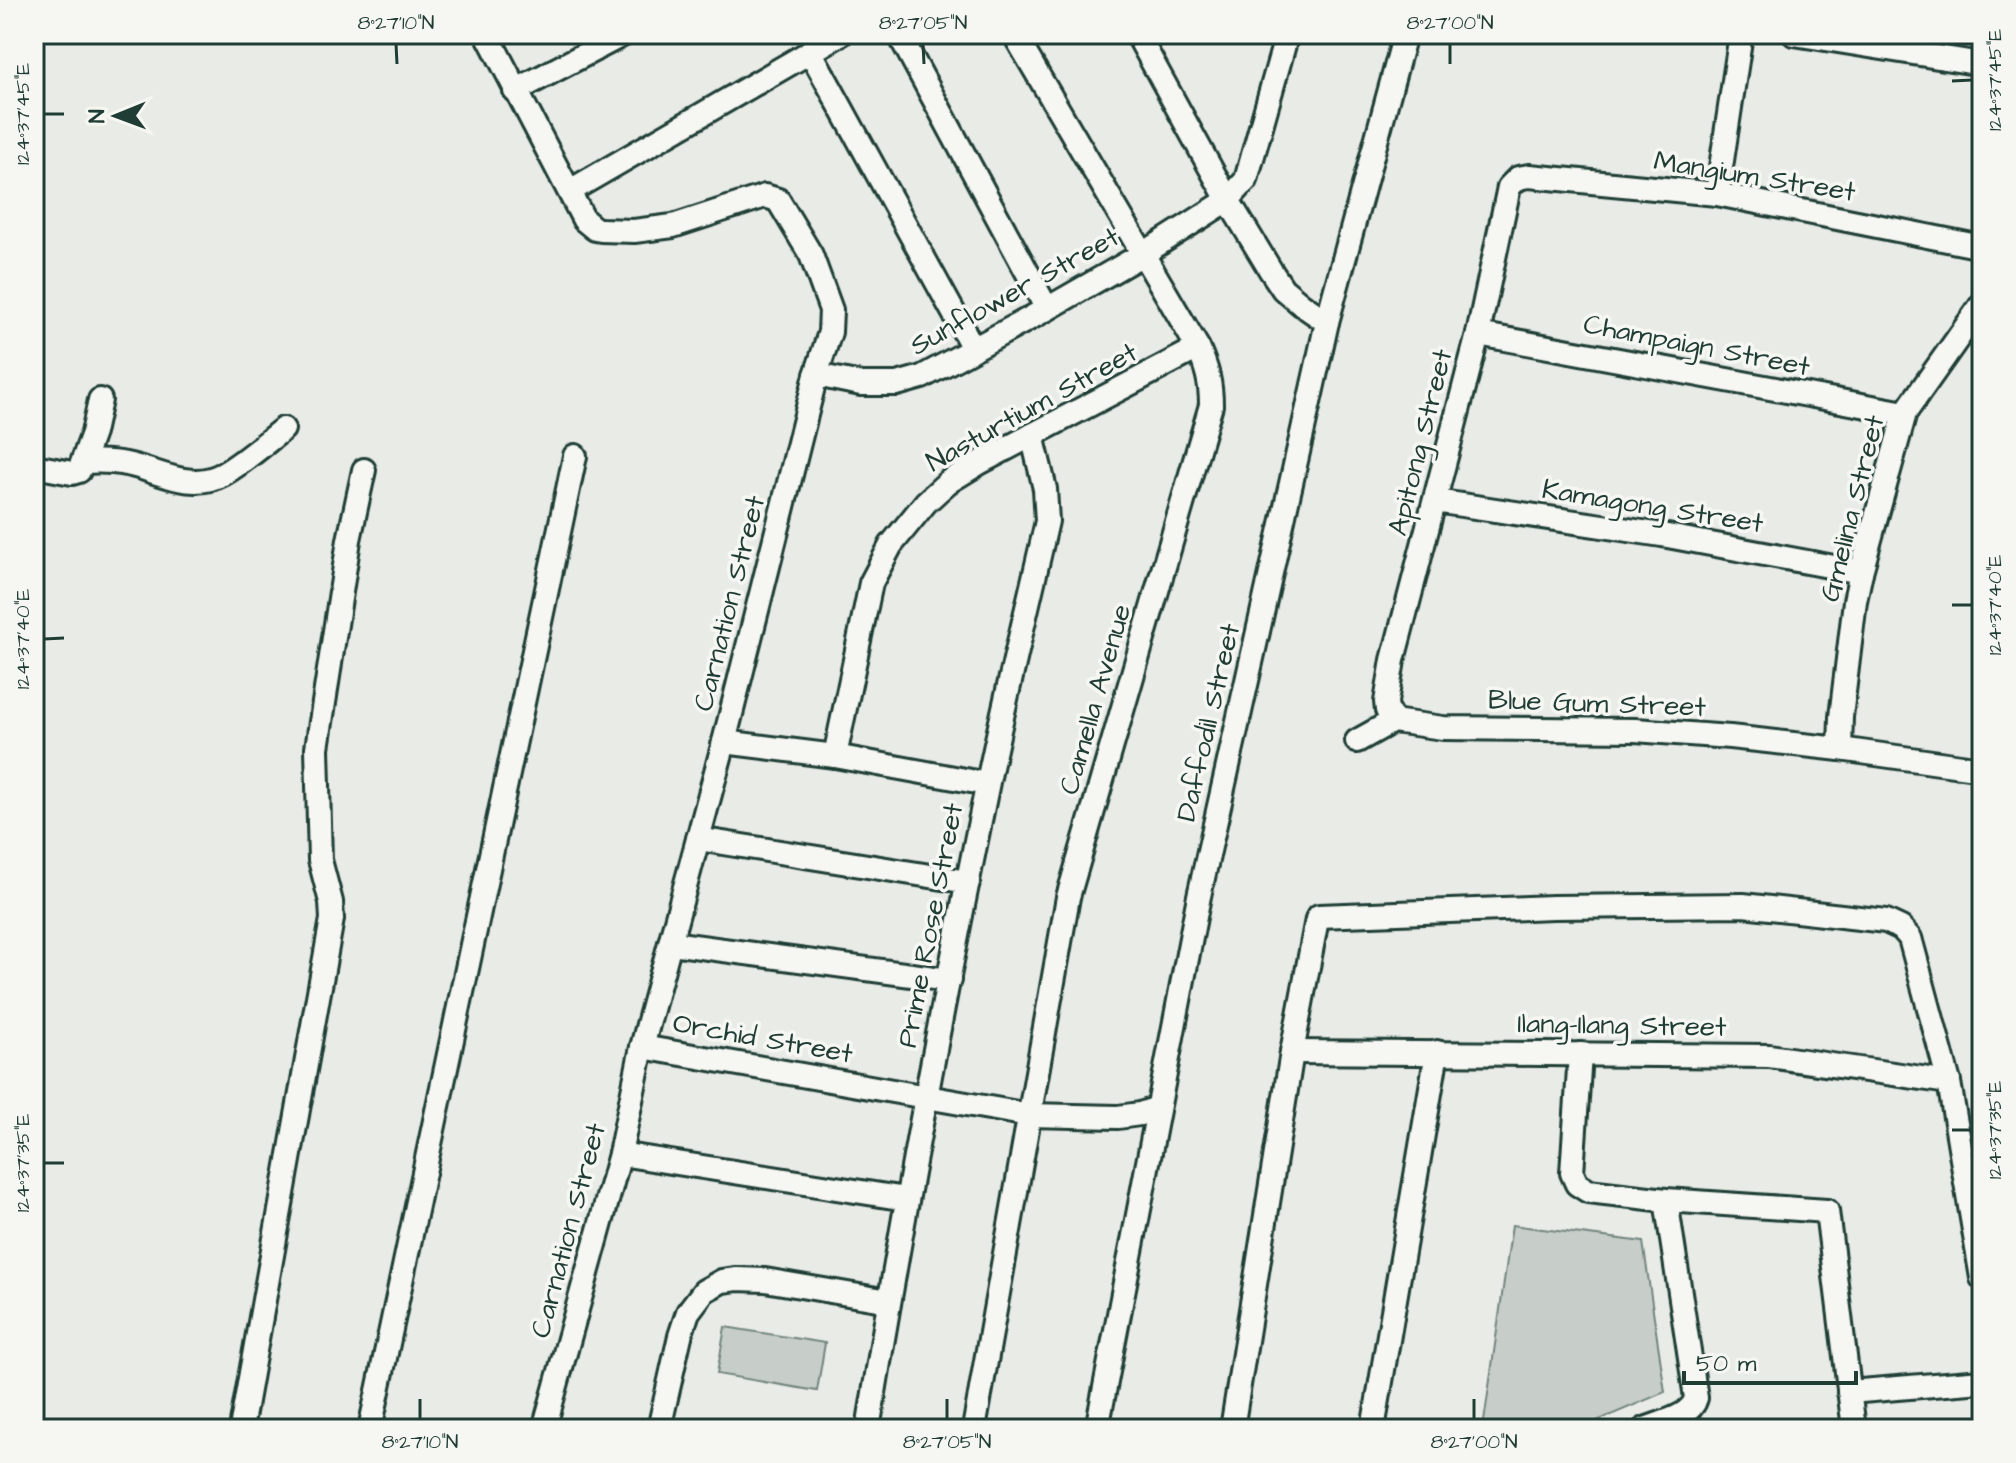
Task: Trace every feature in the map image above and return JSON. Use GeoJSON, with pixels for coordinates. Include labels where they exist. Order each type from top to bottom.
{"type":"FeatureCollection","features":[{"type":"Feature","properties":{"kind":"street","name":"Carnation Street"},"geometry":{"type":"LineString","coordinates":[[487,34],[584,220],[595,229],[634,231],[673,226],[765,196],[772,197],[778,200],[811,255],[832,319],[642,1047],[620,1154],[544,1429]]}},
{"type":"Feature","properties":{"kind":"street"},"geometry":{"type":"LineString","coordinates":[[515,91],[624,34]]}},
{"type":"Feature","properties":{"kind":"street"},"geometry":{"type":"LineString","coordinates":[[570,191],[841,34]]}},
{"type":"Feature","properties":{"kind":"street"},"geometry":{"type":"LineString","coordinates":[[899,34],[1047,309]]}},
{"type":"Feature","properties":{"kind":"street","name":"Camella Avenue"},"geometry":{"type":"LineString","coordinates":[[974,1429],[1068,897],[1211,405],[1207,367],[1198,348],[1014,34]]}},
{"type":"Feature","properties":{"kind":"street"},"geometry":{"type":"LineString","coordinates":[[1137,34],[1228,200],[1283,289],[1327,322]]}},
{"type":"Feature","properties":{"kind":"street"},"geometry":{"type":"LineString","coordinates":[[1228,200],[1246,180],[1287,34]]}},
{"type":"Feature","properties":{"kind":"street","name":"Daffodil Street"},"geometry":{"type":"LineString","coordinates":[[1097,1429],[1199,896],[1327,322],[1405,34]]}},
{"type":"Feature","properties":{"kind":"street"},"geometry":{"type":"LineString","coordinates":[[1717,194],[1741,34]]}},
{"type":"Feature","properties":{"kind":"street"},"geometry":{"type":"LineString","coordinates":[[1794,34],[1898,42],[1982,64]]}},
{"type":"Feature","properties":{"kind":"street"},"geometry":{"type":"LineString","coordinates":[[810,51],[973,348]]}},
{"type":"Feature","properties":{"kind":"street","name":"Mangium Street"},"geometry":{"type":"LineString","coordinates":[[1518,178],[1529,176],[1717,194],[1982,247]]}},
{"type":"Feature","properties":{"kind":"street","name":"Apitong Street"},"geometry":{"type":"LineString","coordinates":[[1393,721],[1386,702],[1393,660],[1478,334],[1509,187],[1518,178]]}},
{"type":"Feature","properties":{"kind":"street","name":"Sunflower Street"},"geometry":{"type":"LineString","coordinates":[[816,375],[861,384],[897,384],[922,377],[1143,254],[1228,200]]}},
{"type":"Feature","properties":{"kind":"street","name":"Gmelina Street"},"geometry":{"type":"LineString","coordinates":[[1840,749],[1855,601],[1905,413],[1982,304]]}},
{"type":"Feature","properties":{"kind":"street","name":"Champaign Street"},"geometry":{"type":"LineString","coordinates":[[1478,334],[1905,413]]}},
{"type":"Feature","properties":{"kind":"street","name":"Nasturtium Street"},"geometry":{"type":"LineString","coordinates":[[835,756],[871,583],[891,545],[926,502],[948,482],[1198,348]]}},
{"type":"Feature","properties":{"kind":"street"},"geometry":{"type":"LineString","coordinates":[[34,466],[72,473],[79,471],[93,433],[100,400]]}},
{"type":"Feature","properties":{"kind":"street"},"geometry":{"type":"LineString","coordinates":[[83,462],[129,464],[178,480],[197,482],[221,476],[283,429]]}},
{"type":"Feature","properties":{"kind":"street","name":"Prime Rose Street"},"geometry":{"type":"LineString","coordinates":[[868,1429],[906,1199],[987,784],[1047,521],[1045,489],[1032,435]]}},
{"type":"Feature","properties":{"kind":"street"},"geometry":{"type":"LineString","coordinates":[[370,1429],[575,456]]}},
{"type":"Feature","properties":{"kind":"street"},"geometry":{"type":"LineString","coordinates":[[241,1429],[332,919],[331,902],[320,860],[317,748],[349,540],[364,470]]}},
{"type":"Feature","properties":{"kind":"street","name":"Kamagong Street"},"geometry":{"type":"LineString","coordinates":[[1435,501],[1662,535],[1861,572]]}},
{"type":"Feature","properties":{"kind":"street"},"geometry":{"type":"LineString","coordinates":[[1357,741],[1393,721]]}},
{"type":"Feature","properties":{"kind":"street","name":"Blue Gum Street"},"geometry":{"type":"LineString","coordinates":[[1393,721],[1443,728],[1635,730],[1730,737],[1982,769]]}},
{"type":"Feature","properties":{"kind":"street"},"geometry":{"type":"LineString","coordinates":[[724,742],[835,756],[987,784]]}},
{"type":"Feature","properties":{"kind":"street"},"geometry":{"type":"LineString","coordinates":[[698,839],[968,882]]}},
{"type":"Feature","properties":{"kind":"street"},"geometry":{"type":"LineString","coordinates":[[1232,1429],[1292,1052],[1319,916],[1553,907],[1743,905],[1886,921],[1901,928],[1910,938],[1949,1082],[1982,1278]]}},
{"type":"Feature","properties":{"kind":"street"},"geometry":{"type":"LineString","coordinates":[[671,943],[949,980]]}},
{"type":"Feature","properties":{"kind":"street","name":"Orchid Street"},"geometry":{"type":"LineString","coordinates":[[642,1047],[1029,1115],[1118,1117],[1158,1108]]}},
{"type":"Feature","properties":{"kind":"street","name":"Ilang-Ilang Street"},"geometry":{"type":"LineString","coordinates":[[1292,1052],[1769,1056],[1949,1082]]}},
{"type":"Feature","properties":{"kind":"street"},"geometry":{"type":"LineString","coordinates":[[1373,1429],[1437,1052]]}},
{"type":"Feature","properties":{"kind":"street"},"geometry":{"type":"LineString","coordinates":[[1580,1054],[1572,1173],[1577,1184],[1588,1191],[1666,1200],[1827,1211],[1854,1429]]}},
{"type":"Feature","properties":{"kind":"street"},"geometry":{"type":"LineString","coordinates":[[620,1154],[906,1199]]}},
{"type":"Feature","properties":{"kind":"street"},"geometry":{"type":"LineString","coordinates":[[1645,1429],[1689,1411],[1696,1398],[1666,1200]]}},
{"type":"Feature","properties":{"kind":"street"},"geometry":{"type":"LineString","coordinates":[[659,1429],[680,1336],[688,1312],[704,1291],[722,1281],[765,1280],[889,1301]]}},
{"type":"Feature","properties":{"kind":"street"},"geometry":{"type":"LineString","coordinates":[[1849,1392],[1982,1381]]}},
{"type":"Feature","properties":{"kind":"shaded area"},"geometry":{"type":"Polygon","coordinates":[[[1512,1225],[1643,1242],[1665,1392],[1578,1429],[1483,1429],[1512,1225]]]}},
{"type":"Feature","properties":{"kind":"shaded area"},"geometry":{"type":"Polygon","coordinates":[[[725,1327],[825,1343],[817,1391],[717,1374],[725,1327]]]}}]}
